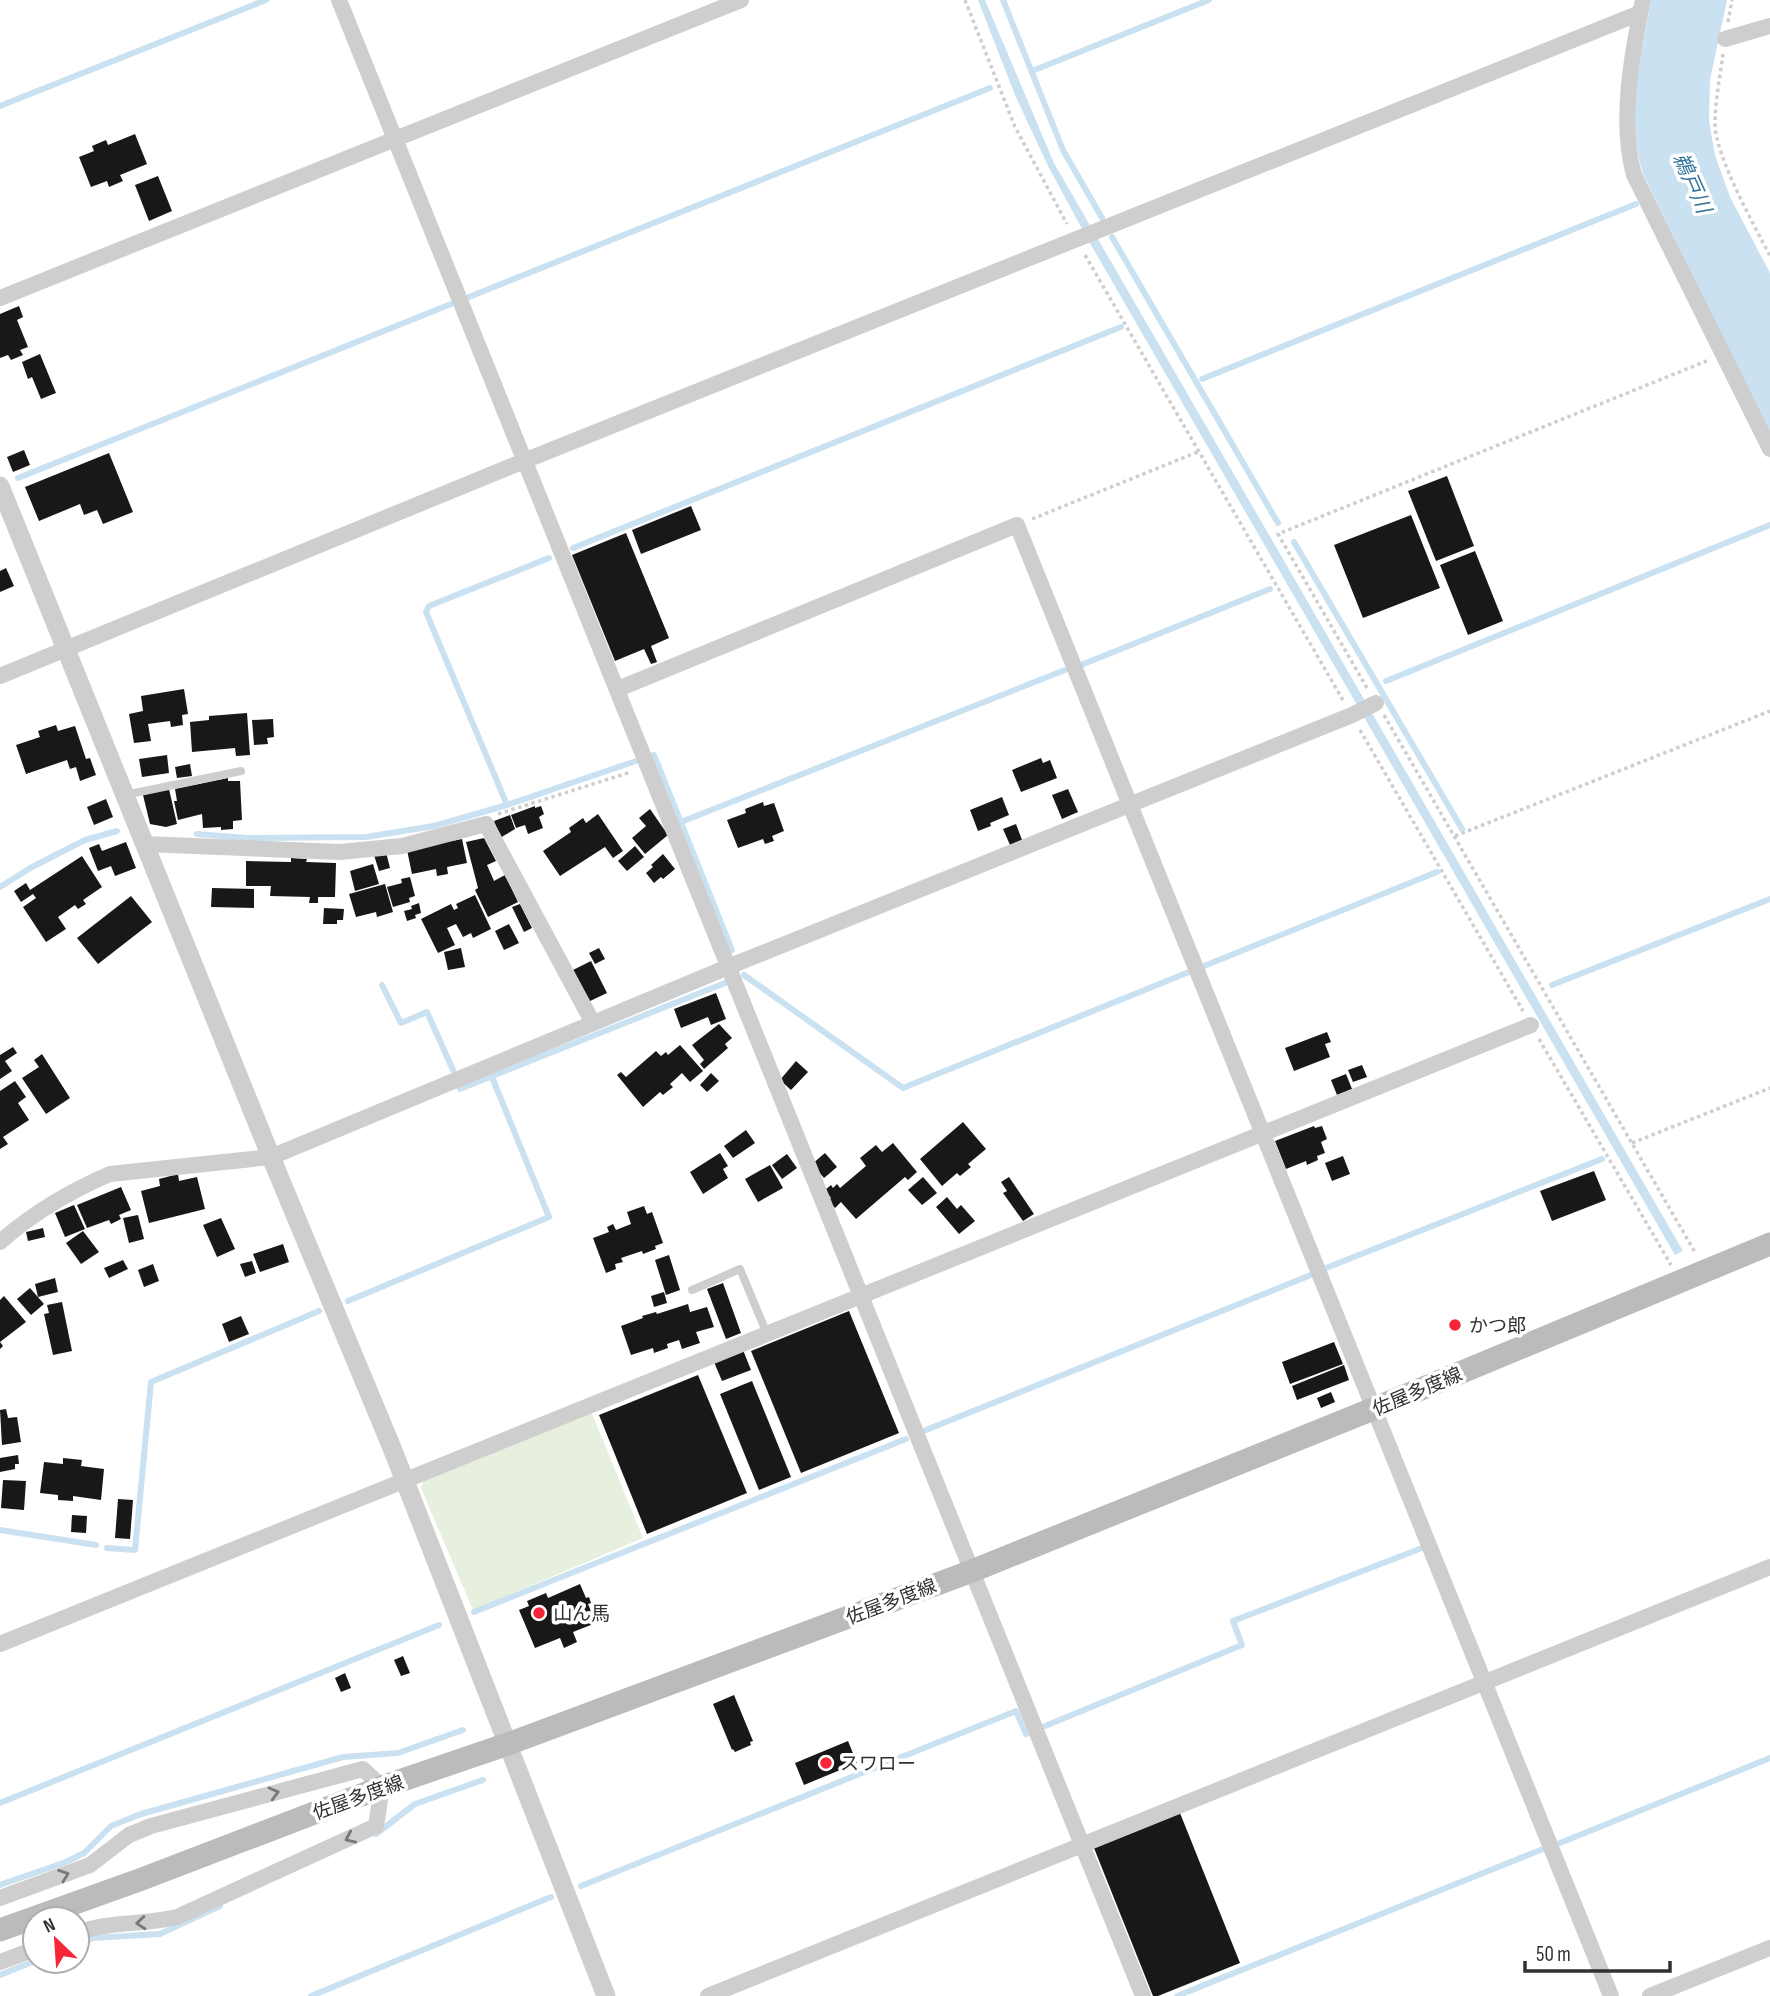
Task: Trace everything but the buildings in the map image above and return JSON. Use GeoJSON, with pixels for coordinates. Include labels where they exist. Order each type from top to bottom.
{"type":"FeatureCollection","features":[{"type":"Feature","properties":{"kind":"main road","name":"佐屋多度線"},"geometry":{"type":"LineString","coordinates":[[0,1930],[972,1571],[1373,1409],[1770,1244]]}},
{"type":"Feature","properties":{"kind":"street"},"geometry":{"type":"LineString","coordinates":[[339,0],[1143,1996]]}},
{"type":"Feature","properties":{"kind":"street"},"geometry":{"type":"LineString","coordinates":[[0,298],[741,0]]}},
{"type":"Feature","properties":{"kind":"street"},"geometry":{"type":"LineString","coordinates":[[0,676],[523,461],[1079,239],[1642,6]]}},
{"type":"Feature","properties":{"kind":"street"},"geometry":{"type":"LineString","coordinates":[[1642,6],[1628,107],[1628,154],[1634,175],[1770,449]]}},
{"type":"Feature","properties":{"kind":"street"},"geometry":{"type":"LineString","coordinates":[[1725,39],[1770,26]]}},
{"type":"Feature","properties":{"kind":"street"},"geometry":{"type":"LineString","coordinates":[[0,486],[404,1481],[606,1996]]}},
{"type":"Feature","properties":{"kind":"street"},"geometry":{"type":"LineString","coordinates":[[618,689],[1017,525],[1611,1996]]}},
{"type":"Feature","properties":{"kind":"street"},"geometry":{"type":"LineString","coordinates":[[0,1242],[24,1221],[89,1182],[110,1174],[271,1157],[1376,703]]}},
{"type":"Feature","properties":{"kind":"street"},"geometry":{"type":"LineString","coordinates":[[144,844],[340,852],[402,846],[486,824],[593,1023]]}},
{"type":"Feature","properties":{"kind":"street"},"geometry":{"type":"LineString","coordinates":[[0,1644],[1531,1025]]}},
{"type":"Feature","properties":{"kind":"street"},"geometry":{"type":"LineString","coordinates":[[708,1996],[1770,1567]]}},
{"type":"Feature","properties":{"kind":"street"},"geometry":{"type":"LineString","coordinates":[[0,1898],[90,1865],[129,1835],[151,1826],[363,1769],[382,1787],[376,1826],[177,1917],[158,1922],[91,1928]]}},
{"type":"Feature","properties":{"kind":"street"},"geometry":{"type":"LineString","coordinates":[[1650,1996],[1770,1948]]}},
{"type":"Feature","properties":{"kind":"street"},"geometry":{"type":"LineString","coordinates":[[0,1962],[21,1954]]}},
{"type":"Feature","properties":{"kind":"lane"},"geometry":{"type":"LineString","coordinates":[[125,795],[241,771]]}},
{"type":"Feature","properties":{"kind":"lane"},"geometry":{"type":"LineString","coordinates":[[692,1290],[740,1269],[767,1334]]}},
{"type":"Feature","properties":{"kind":"path"},"geometry":{"type":"LineString","coordinates":[[965,0],[1015,127],[1038,173],[1079,239],[1681,1281]]}},
{"type":"Feature","properties":{"kind":"path"},"geometry":{"type":"LineString","coordinates":[[1732,0],[1715,127],[1721,152],[1770,256]]}},
{"type":"Feature","properties":{"kind":"path"},"geometry":{"type":"LineString","coordinates":[[1706,1271],[1278,534],[1723,354]]}},
{"type":"Feature","properties":{"kind":"path"},"geometry":{"type":"LineString","coordinates":[[1017,525],[1200,452]]}},
{"type":"Feature","properties":{"kind":"path"},"geometry":{"type":"LineString","coordinates":[[1455,836],[1770,711]]}},
{"type":"Feature","properties":{"kind":"path"},"geometry":{"type":"LineString","coordinates":[[486,824],[493,816],[647,767]]}},
{"type":"Feature","properties":{"kind":"path"},"geometry":{"type":"LineString","coordinates":[[1632,1143],[1770,1088]]}},
{"type":"Feature","properties":{"kind":"green space"},"geometry":{"type":"Polygon","coordinates":[[[591,1411],[643,1538],[473,1610],[421,1488],[425,1478],[591,1411]]]}},
{"type":"Feature","properties":{"kind":"water"},"geometry":{"type":"Polygon","coordinates":[[[978,0],[985,0],[1054,163],[1683,1251],[1675,1255],[1087,238],[1048,166],[1015,95],[978,0]]]}},
{"type":"Feature","properties":{"kind":"water","name":"鵜戸川"},"geometry":{"type":"Polygon","coordinates":[[[1651,0],[1727,0],[1710,80],[1709,121],[1715,155],[1730,197],[1770,273],[1770,434],[1643,174],[1635,130],[1635,108],[1639,65],[1651,0]]]}},
{"type":"Feature","properties":{"kind":"waterway"},"geometry":{"type":"LineString","coordinates":[[0,106],[266,0]]}},
{"type":"Feature","properties":{"kind":"waterway"},"geometry":{"type":"LineString","coordinates":[[1003,0],[1063,150],[1102,218]]}},
{"type":"Feature","properties":{"kind":"waterway"},"geometry":{"type":"LineString","coordinates":[[1032,71],[1209,0]]}},
{"type":"Feature","properties":{"kind":"waterway"},"geometry":{"type":"LineString","coordinates":[[469,297],[990,88]]}},
{"type":"Feature","properties":{"kind":"waterway"},"geometry":{"type":"LineString","coordinates":[[1202,379],[1636,204]]}},
{"type":"Feature","properties":{"kind":"waterway"},"geometry":{"type":"LineString","coordinates":[[1112,237],[1278,523]]}},
{"type":"Feature","properties":{"kind":"waterway"},"geometry":{"type":"LineString","coordinates":[[18,478],[451,304]]}},
{"type":"Feature","properties":{"kind":"waterway"},"geometry":{"type":"LineString","coordinates":[[573,548],[1121,327]]}},
{"type":"Feature","properties":{"kind":"waterway"},"geometry":{"type":"LineString","coordinates":[[1386,681],[1770,525]]}},
{"type":"Feature","properties":{"kind":"waterway"},"geometry":{"type":"LineString","coordinates":[[1294,542],[1462,829]]}},
{"type":"Feature","properties":{"kind":"waterway"},"geometry":{"type":"LineString","coordinates":[[507,805],[426,612],[429,606],[549,558]]}},
{"type":"Feature","properties":{"kind":"waterway"},"geometry":{"type":"LineString","coordinates":[[1081,665],[1270,589]]}},
{"type":"Feature","properties":{"kind":"waterway"},"geometry":{"type":"LineString","coordinates":[[681,822],[1065,670]]}},
{"type":"Feature","properties":{"kind":"waterway"},"geometry":{"type":"LineString","coordinates":[[648,757],[654,755],[732,950]]}},
{"type":"Feature","properties":{"kind":"waterway"},"geometry":{"type":"LineString","coordinates":[[197,834],[246,838],[366,837],[434,826],[507,805],[636,761]]}},
{"type":"Feature","properties":{"kind":"waterway"},"geometry":{"type":"LineString","coordinates":[[0,887],[85,840],[117,831]]}},
{"type":"Feature","properties":{"kind":"waterway"},"geometry":{"type":"LineString","coordinates":[[1204,966],[1437,872]]}},
{"type":"Feature","properties":{"kind":"waterway"},"geometry":{"type":"LineString","coordinates":[[1552,985],[1770,899]]}},
{"type":"Feature","properties":{"kind":"waterway"},"geometry":{"type":"LineString","coordinates":[[744,975],[903,1088],[1189,972]]}},
{"type":"Feature","properties":{"kind":"waterway"},"geometry":{"type":"LineString","coordinates":[[460,1089],[725,983]]}},
{"type":"Feature","properties":{"kind":"waterway"},"geometry":{"type":"LineString","coordinates":[[382,985],[401,1023],[427,1012],[453,1070]]}},
{"type":"Feature","properties":{"kind":"waterway"},"geometry":{"type":"LineString","coordinates":[[348,1301],[549,1217],[492,1077]]}},
{"type":"Feature","properties":{"kind":"waterway"},"geometry":{"type":"LineString","coordinates":[[1326,1268],[1602,1159]]}},
{"type":"Feature","properties":{"kind":"waterway"},"geometry":{"type":"LineString","coordinates":[[926,1430],[1311,1275]]}},
{"type":"Feature","properties":{"kind":"waterway"},"geometry":{"type":"LineString","coordinates":[[107,1548],[135,1550],[151,1382],[319,1311]]}},
{"type":"Feature","properties":{"kind":"waterway"},"geometry":{"type":"LineString","coordinates":[[474,1612],[906,1439]]}},
{"type":"Feature","properties":{"kind":"waterway"},"geometry":{"type":"LineString","coordinates":[[0,1530],[96,1545]]}},
{"type":"Feature","properties":{"kind":"waterway"},"geometry":{"type":"LineString","coordinates":[[1045,1726],[1242,1645],[1233,1621],[1422,1548]]}},
{"type":"Feature","properties":{"kind":"waterway"},"geometry":{"type":"LineString","coordinates":[[0,1803],[439,1625]]}},
{"type":"Feature","properties":{"kind":"waterway"},"geometry":{"type":"LineString","coordinates":[[581,1886],[1016,1711],[1026,1734]]}},
{"type":"Feature","properties":{"kind":"waterway"},"geometry":{"type":"LineString","coordinates":[[0,1885],[84,1853],[111,1826],[141,1814],[343,1757],[398,1753],[463,1730]]}},
{"type":"Feature","properties":{"kind":"waterway"},"geometry":{"type":"LineString","coordinates":[[1560,1843],[1770,1758]]}},
{"type":"Feature","properties":{"kind":"waterway"},"geometry":{"type":"LineString","coordinates":[[376,1834],[415,1804],[483,1780]]}},
{"type":"Feature","properties":{"kind":"waterway"},"geometry":{"type":"LineString","coordinates":[[1177,1996],[1543,1849]]}},
{"type":"Feature","properties":{"kind":"waterway"},"geometry":{"type":"LineString","coordinates":[[311,1996],[551,1897]]}},
{"type":"Feature","properties":{"kind":"waterway"},"geometry":{"type":"LineString","coordinates":[[91,1939],[160,1934],[220,1906]]}},
{"type":"Feature","properties":{"kind":"waterway"},"geometry":{"type":"LineString","coordinates":[[0,1975],[21,1967]]}},
{"type":"Feature","properties":{"kind":"place","name":"かつ郎"},"geometry":{"type":"Point","coordinates":[1455,1325]}},
{"type":"Feature","properties":{"kind":"place","name":"山ん馬"},"geometry":{"type":"Point","coordinates":[539,1613]}},
{"type":"Feature","properties":{"kind":"place","name":"スワロー"},"geometry":{"type":"Point","coordinates":[826,1763]}}]}
